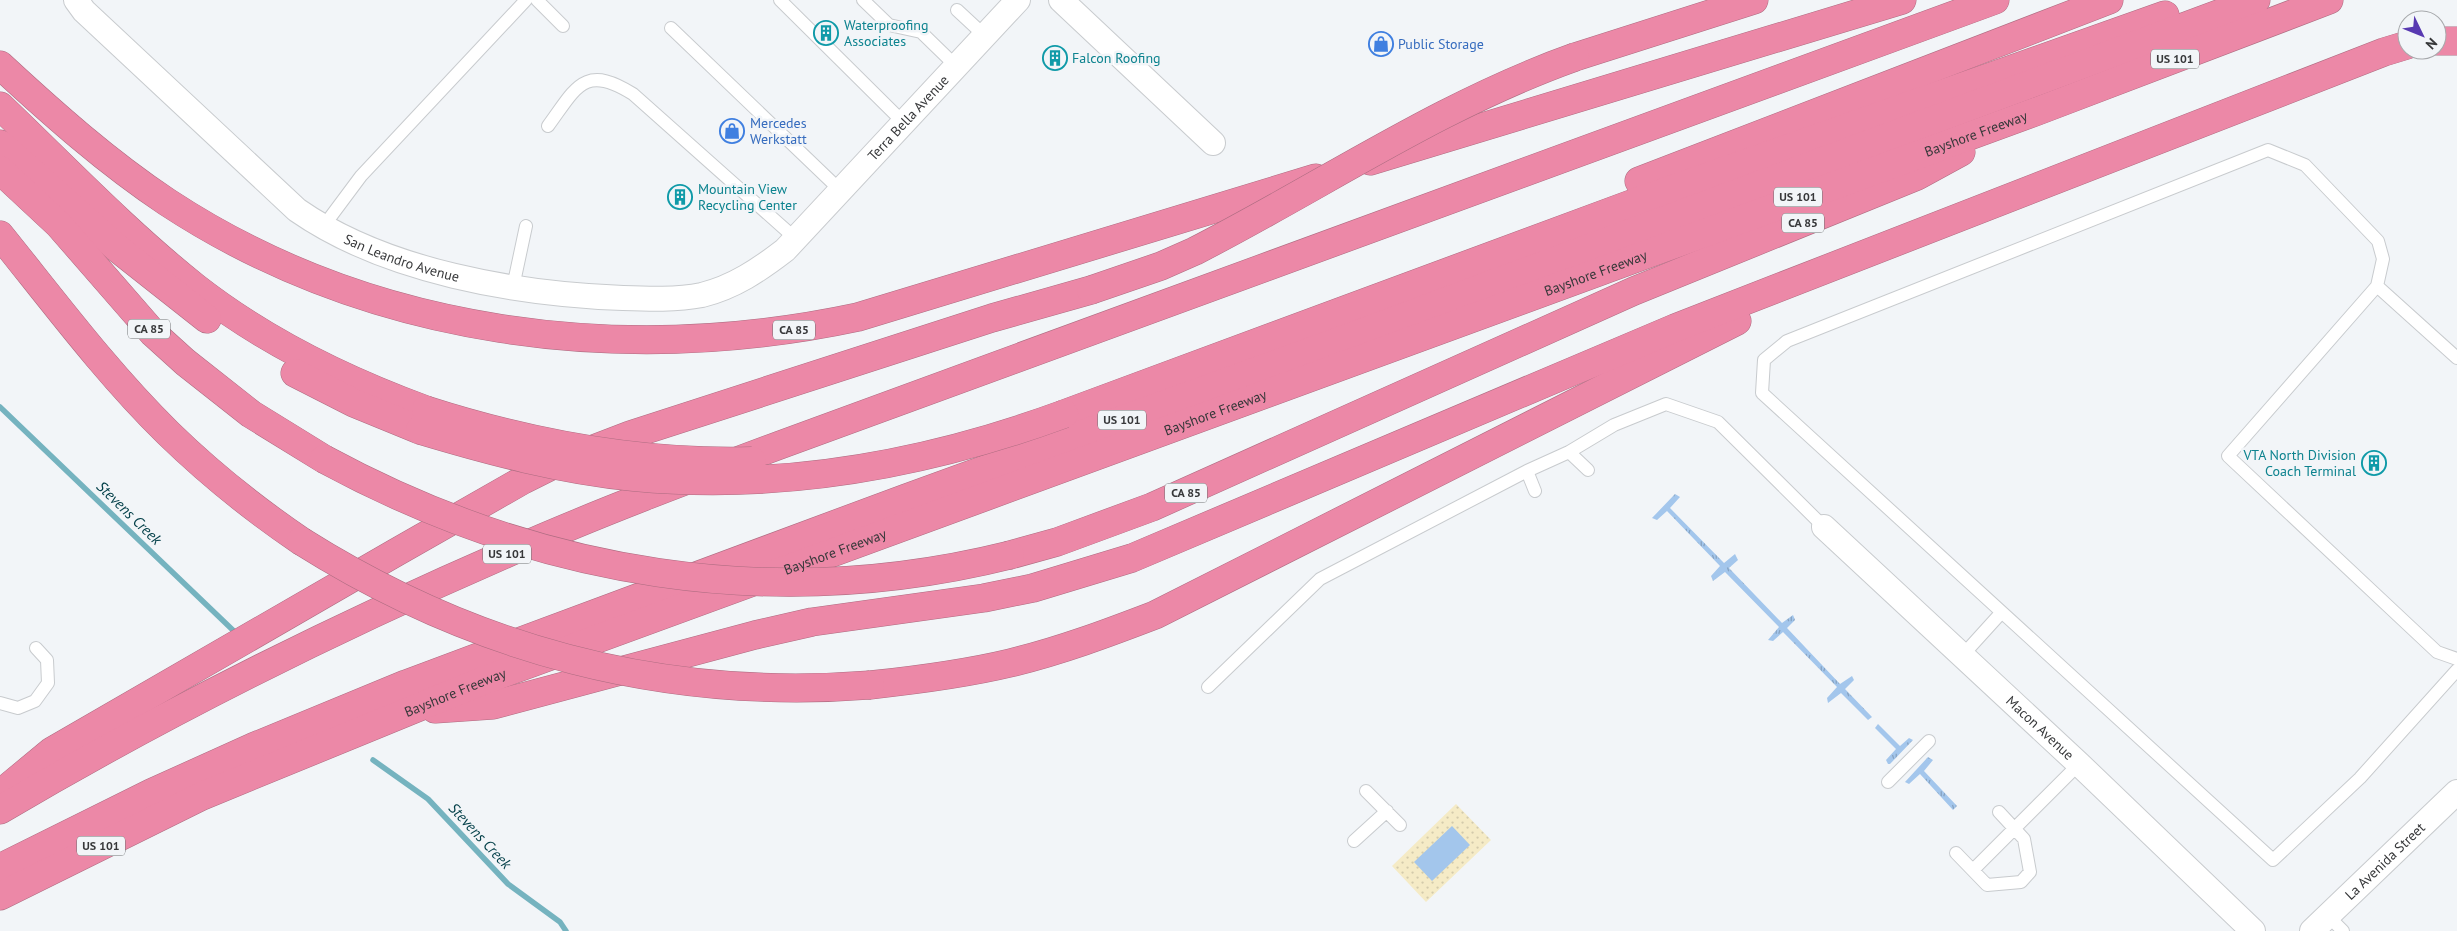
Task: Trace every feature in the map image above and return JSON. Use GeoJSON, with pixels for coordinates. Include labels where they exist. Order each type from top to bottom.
{"type":"FeatureCollection","features":[{"type":"Feature","properties":{"kind":"highway"},"geometry":{"type":"LineString","coordinates":[[0,794],[52,751],[403,548],[523,480],[557,463],[630,435],[983,320],[1091,290],[1161,266],[1195,251],[1456,106],[1529,74],[1575,57],[1754,0]]}},
{"type":"Feature","properties":{"kind":"highway"},"geometry":{"type":"LineString","coordinates":[[1411,149],[1834,0]]}},
{"type":"Feature","properties":{"kind":"highway","name":"CA 85"},"geometry":{"type":"LineString","coordinates":[[0,65],[74,131],[144,185],[204,224],[274,260],[345,290],[426,313],[508,330],[593,340],[680,340],[799,330],[858,317],[1902,0]]}},
{"type":"Feature","properties":{"kind":"highway","name":"US 101"},"geometry":{"type":"LineString","coordinates":[[0,810],[179,711],[344,627],[512,551],[780,445],[1995,0]]}},
{"type":"Feature","properties":{"kind":"highway"},"geometry":{"type":"LineString","coordinates":[[0,106],[162,260],[228,311],[290,349],[423,420],[503,454],[589,471],[633,477],[723,480],[818,475],[915,460],[992,439],[1061,405],[2109,0]]}},
{"type":"Feature","properties":{"kind":"highway"},"geometry":{"type":"LineString","coordinates":[[1061,405],[2209,0]]}},
{"type":"Feature","properties":{"kind":"highway","name":"US 101"},"geometry":{"type":"LineString","coordinates":[[0,868],[152,793],[253,747],[406,684],[906,498],[1342,340],[2256,0]]}},
{"type":"Feature","properties":{"kind":"highway","name":"Bayshore Freeway"},"geometry":{"type":"LineString","coordinates":[[0,896],[202,796],[486,680],[1114,448],[2035,112],[2329,0]]}},
{"type":"Feature","properties":{"kind":"highway"},"geometry":{"type":"LineString","coordinates":[[411,711],[493,705],[774,631],[851,616],[984,598],[1033,588],[1092,571],[1175,541],[1675,328],[2384,52],[2397,49]]}},
{"type":"Feature","properties":{"kind":"highway","name":"CA 85"},"geometry":{"type":"LineString","coordinates":[[0,170],[59,225],[153,333],[179,357],[251,414],[324,459],[388,492],[459,522],[539,548],[657,573],[737,581],[844,581],[934,572],[1010,555],[1066,539],[1152,507],[1634,291],[1917,176],[2035,112]]}},
{"type":"Feature","properties":{"kind":"highway"},"geometry":{"type":"LineString","coordinates":[[0,144],[149,275],[215,325],[320,386],[354,403],[423,420]]}},
{"type":"Feature","properties":{"kind":"highway"},"geometry":{"type":"LineString","coordinates":[[0,235],[111,372],[167,432],[231,489],[301,541],[370,582],[478,632],[554,656],[632,673],[713,685],[792,689],[870,685],[964,673],[1011,663],[1061,649],[1156,615],[1610,384],[1901,241]]}},
{"type":"Feature","properties":{"kind":"street","name":"San Leandro Avenue"},"geometry":{"type":"LineString","coordinates":[[76,0],[84,11],[298,210],[323,227],[378,252],[414,264],[513,287],[604,297],[674,298],[701,295],[746,278],[765,266],[798,237]]}},
{"type":"Feature","properties":{"kind":"street","name":"Terra Bella Avenue"},"geometry":{"type":"LineString","coordinates":[[798,237],[1018,0]]}},
{"type":"Feature","properties":{"kind":"street"},"geometry":{"type":"LineString","coordinates":[[1061,0],[1213,143]]}},
{"type":"Feature","properties":{"kind":"street","name":"Macon Avenue"},"geometry":{"type":"LineString","coordinates":[[1824,527],[2079,764],[2252,931]]}},
{"type":"Feature","properties":{"kind":"street","name":"La Avenida Street"},"geometry":{"type":"LineString","coordinates":[[2328,926],[2457,792]]}},
{"type":"Feature","properties":{"kind":"lane"},"geometry":{"type":"LineString","coordinates":[[323,227],[361,176],[526,0]]}},
{"type":"Feature","properties":{"kind":"lane"},"geometry":{"type":"LineString","coordinates":[[537,0],[563,26]]}},
{"type":"Feature","properties":{"kind":"lane"},"geometry":{"type":"LineString","coordinates":[[780,0],[904,123]]}},
{"type":"Feature","properties":{"kind":"lane"},"geometry":{"type":"LineString","coordinates":[[863,0],[890,25],[921,32],[957,66]]}},
{"type":"Feature","properties":{"kind":"lane"},"geometry":{"type":"LineString","coordinates":[[957,10],[985,36]]}},
{"type":"Feature","properties":{"kind":"lane"},"geometry":{"type":"LineString","coordinates":[[671,28],[841,191]]}},
{"type":"Feature","properties":{"kind":"lane"},"geometry":{"type":"LineString","coordinates":[[548,126],[575,89],[587,80],[601,80],[618,84],[633,94],[798,237]]}},
{"type":"Feature","properties":{"kind":"lane"},"geometry":{"type":"LineString","coordinates":[[2457,659],[2437,652],[2228,456],[2377,286],[2382,260],[2378,241],[2305,165],[2268,150],[1787,341],[1764,360],[1762,393],[2272,860],[2360,778],[2457,670]]}},
{"type":"Feature","properties":{"kind":"lane"},"geometry":{"type":"LineString","coordinates":[[513,287],[526,226]]}},
{"type":"Feature","properties":{"kind":"lane"},"geometry":{"type":"LineString","coordinates":[[2377,286],[2457,358]]}},
{"type":"Feature","properties":{"kind":"lane"},"geometry":{"type":"LineString","coordinates":[[1208,688],[1320,579],[1527,471],[1569,452],[1614,425],[1666,404],[1718,422],[1824,527]]}},
{"type":"Feature","properties":{"kind":"lane"},"geometry":{"type":"LineString","coordinates":[[1569,452],[1588,470]]}},
{"type":"Feature","properties":{"kind":"lane"},"geometry":{"type":"LineString","coordinates":[[1527,471],[1535,491]]}},
{"type":"Feature","properties":{"kind":"lane"},"geometry":{"type":"LineString","coordinates":[[1962,656],[2001,613]]}},
{"type":"Feature","properties":{"kind":"lane"},"geometry":{"type":"LineString","coordinates":[[0,703],[18,708],[35,701],[48,683],[47,660],[36,648]]}},
{"type":"Feature","properties":{"kind":"lane"},"geometry":{"type":"LineString","coordinates":[[1888,782],[1929,741]]}},
{"type":"Feature","properties":{"kind":"lane"},"geometry":{"type":"LineString","coordinates":[[1973,870],[2079,764]]}},
{"type":"Feature","properties":{"kind":"lane"},"geometry":{"type":"LineString","coordinates":[[1366,791],[1400,825]]}},
{"type":"Feature","properties":{"kind":"lane"},"geometry":{"type":"LineString","coordinates":[[1354,841],[1386,811]]}},
{"type":"Feature","properties":{"kind":"lane"},"geometry":{"type":"LineString","coordinates":[[1956,853],[1987,885],[2021,882],[2030,872],[2024,839],[1998,812]]}},
{"type":"Feature","properties":{"kind":"green space"},"geometry":{"type":"Polygon","coordinates":[[[1675,494],[1680,497],[1670,508],[1724,563],[1735,554],[1738,560],[1729,568],[1782,623],[1793,615],[1795,620],[1787,628],[1840,684],[1852,676],[1854,680],[1845,689],[1872,717],[1868,720],[1841,693],[1828,703],[1827,698],[1837,687],[1783,632],[1773,641],[1768,640],[1779,627],[1725,572],[1713,581],[1711,576],[1720,566],[1667,511],[1657,520],[1652,518],[1675,494]]]}},
{"type":"Feature","properties":{"kind":"green space"},"geometry":{"type":"Polygon","coordinates":[[[1878,724],[1900,746],[1909,738],[1913,740],[1890,764],[1886,760],[1896,749],[1875,728],[1878,724]]]}},
{"type":"Feature","properties":{"kind":"green space"},"geometry":{"type":"Polygon","coordinates":[[[1928,757],[1933,760],[1924,771],[1957,806],[1953,810],[1920,774],[1909,784],[1905,782],[1928,757]]]}},
{"type":"Feature","properties":{"kind":"green space"},"geometry":{"type":"Polygon","coordinates":[[[1452,826],[1470,845],[1432,881],[1414,862],[1452,826]]]}},
{"type":"Feature","properties":{"kind":"sand"},"geometry":{"type":"Polygon","coordinates":[[[1456,804],[1491,840],[1426,902],[1392,866],[1456,804]]]}},
{"type":"Feature","properties":{"kind":"waterway","name":"Stevens Creek"},"geometry":{"type":"LineString","coordinates":[[0,407],[238,635]]}},
{"type":"Feature","properties":{"kind":"waterway","name":"Stevens Creek"},"geometry":{"type":"LineString","coordinates":[[373,760],[428,799],[508,884],[560,922],[566,931]]}},
{"type":"Feature","properties":{"kind":"place","name":"Waterproofing Associates"},"geometry":{"type":"Point","coordinates":[826,33]}},
{"type":"Feature","properties":{"kind":"place","name":"Public Storage"},"geometry":{"type":"Point","coordinates":[1381,44]}},
{"type":"Feature","properties":{"kind":"place","name":"Falcon Roofing"},"geometry":{"type":"Point","coordinates":[1055,58]}},
{"type":"Feature","properties":{"kind":"place","name":"Mercedes Werkstatt"},"geometry":{"type":"Point","coordinates":[732,131]}},
{"type":"Feature","properties":{"kind":"place","name":"Mountain View Recycling Center"},"geometry":{"type":"Point","coordinates":[680,197]}},
{"type":"Feature","properties":{"kind":"place","name":"VTA North Division Coach Terminal"},"geometry":{"type":"Point","coordinates":[2374,463]}}]}
